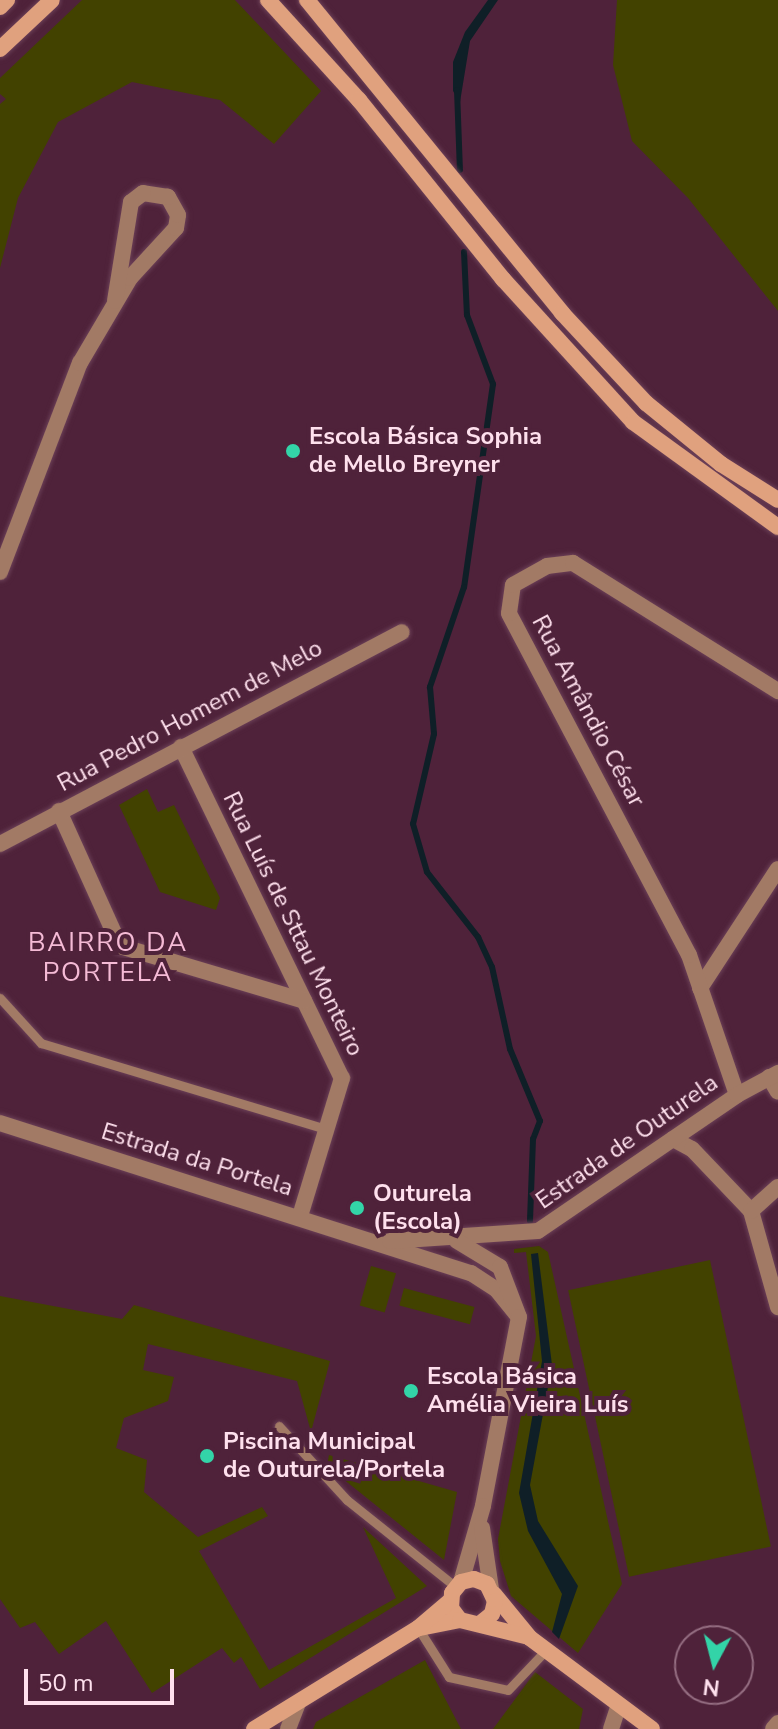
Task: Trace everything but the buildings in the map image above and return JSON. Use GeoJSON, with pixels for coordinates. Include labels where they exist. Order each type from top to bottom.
{"type":"FeatureCollection","features":[{"type":"Feature","properties":{"kind":"street"},"geometry":{"type":"LineString","coordinates":[[0,7],[7,0]]}},
{"type":"Feature","properties":{"kind":"street"},"geometry":{"type":"LineString","coordinates":[[0,49],[52,0]]}},
{"type":"Feature","properties":{"kind":"street"},"geometry":{"type":"LineString","coordinates":[[268,0],[359,100],[503,279],[633,422],[778,527]]}},
{"type":"Feature","properties":{"kind":"street"},"geometry":{"type":"LineString","coordinates":[[307,0],[562,313],[646,403],[721,464],[778,500]]}},
{"type":"Feature","properties":{"kind":"street"},"geometry":{"type":"LineString","coordinates":[[0,572],[66,394],[115,301],[176,228],[178,215],[168,197],[143,193],[131,202],[115,301]]}},
{"type":"Feature","properties":{"kind":"street","name":"Rua Amândio César"},"geometry":{"type":"LineString","coordinates":[[737,1095],[689,955],[509,613],[513,585],[547,566],[573,563],[778,691]]}},
{"type":"Feature","properties":{"kind":"street","name":"Rua Pedro Homem de Melo"},"geometry":{"type":"LineString","coordinates":[[0,844],[402,632]]}},
{"type":"Feature","properties":{"kind":"street","name":"Rua Luís de Sttau Monteiro"},"geometry":{"type":"LineString","coordinates":[[181,747],[342,1078],[300,1216]]}},
{"type":"Feature","properties":{"kind":"street"},"geometry":{"type":"LineString","coordinates":[[59,811],[120,946],[304,1001]]}},
{"type":"Feature","properties":{"kind":"street"},"geometry":{"type":"LineString","coordinates":[[700,988],[778,869]]}},
{"type":"Feature","properties":{"kind":"street","name":"Estrada de Outurela"},"geometry":{"type":"LineString","coordinates":[[381,1242],[514,1235],[556,1223],[737,1095],[775,1081]]}},
{"type":"Feature","properties":{"kind":"street","name":"Estrada da Portela"},"geometry":{"type":"LineString","coordinates":[[0,1123],[381,1242],[471,1273],[492,1285]]}},
{"type":"Feature","properties":{"kind":"street"},"geometry":{"type":"LineString","coordinates":[[673,1139],[692,1149],[751,1211],[778,1307]]}},
{"type":"Feature","properties":{"kind":"street"},"geometry":{"type":"LineString","coordinates":[[751,1211],[778,1187]]}},
{"type":"Feature","properties":{"kind":"street"},"geometry":{"type":"LineString","coordinates":[[514,1235],[494,1262],[492,1285],[519,1317]]}},
{"type":"Feature","properties":{"kind":"street"},"geometry":{"type":"LineString","coordinates":[[452,1239],[494,1262],[510,1286],[519,1317],[483,1506],[456,1590],[460,1620]]}},
{"type":"Feature","properties":{"kind":"street"},"geometry":{"type":"LineString","coordinates":[[481,1623],[494,1608],[483,1552],[483,1506]]}},
{"type":"Feature","properties":{"kind":"street"},"geometry":{"type":"LineString","coordinates":[[254,1729],[418,1628],[456,1590],[474,1579],[493,1592],[530,1638],[652,1729]]}},
{"type":"Feature","properties":{"kind":"street"},"geometry":{"type":"LineString","coordinates":[[418,1628],[460,1620],[530,1638]]}},
{"type":"Feature","properties":{"kind":"street"},"geometry":{"type":"LineString","coordinates":[[288,1729],[298,1703]]}},
{"type":"Feature","properties":{"kind":"street"},"geometry":{"type":"LineString","coordinates":[[611,1729],[619,1705]]}},
{"type":"Feature","properties":{"kind":"street"},"geometry":{"type":"LineString","coordinates":[[773,1729],[778,1723]]}},
{"type":"Feature","properties":{"kind":"lane"},"geometry":{"type":"LineString","coordinates":[[0,998],[41,1043],[325,1129]]}},
{"type":"Feature","properties":{"kind":"lane"},"geometry":{"type":"LineString","coordinates":[[279,1426],[347,1500],[456,1590]]}},
{"type":"Feature","properties":{"kind":"lane"},"geometry":{"type":"LineString","coordinates":[[418,1628],[449,1677],[508,1690],[546,1650]]}},
{"type":"Feature","properties":{"kind":"shaded area"},"geometry":{"type":"Polygon","coordinates":[[[82,0],[235,0],[321,91],[274,144],[220,100],[132,82],[58,122],[18,198],[0,268],[0,104],[6,99],[0,94],[0,78],[82,0]]]}},
{"type":"Feature","properties":{"kind":"shaded area"},"geometry":{"type":"Polygon","coordinates":[[[617,0],[778,0],[778,311],[688,198],[632,141],[613,65],[617,0]]]}},
{"type":"Feature","properties":{"kind":"shaded area"},"geometry":{"type":"Polygon","coordinates":[[[147,789],[158,812],[174,805],[220,898],[216,910],[160,892],[119,805],[147,789]]]}},
{"type":"Feature","properties":{"kind":"shaded area"},"geometry":{"type":"Polygon","coordinates":[[[539,1246],[548,1252],[622,1584],[578,1653],[511,1596],[500,1561],[498,1539],[536,1336],[526,1252],[514,1253],[514,1249],[539,1246]]]}},
{"type":"Feature","properties":{"kind":"shaded area"},"geometry":{"type":"Polygon","coordinates":[[[710,1260],[771,1547],[629,1577],[568,1290],[710,1260]]]}},
{"type":"Feature","properties":{"kind":"shaded area"},"geometry":{"type":"Polygon","coordinates":[[[371,1266],[396,1273],[385,1313],[360,1305],[371,1266]]]}},
{"type":"Feature","properties":{"kind":"shaded area"},"geometry":{"type":"Polygon","coordinates":[[[404,1288],[475,1307],[470,1324],[399,1305],[404,1288]]]}},
{"type":"Feature","properties":{"kind":"shaded area"},"geometry":{"type":"Polygon","coordinates":[[[0,1296],[122,1319],[134,1305],[330,1361],[311,1432],[297,1381],[148,1344],[143,1370],[174,1377],[168,1401],[124,1418],[116,1448],[147,1460],[144,1492],[198,1537],[262,1507],[268,1516],[199,1551],[269,1670],[396,1598],[363,1527],[427,1586],[260,1689],[241,1657],[234,1663],[222,1648],[152,1693],[106,1621],[59,1654],[35,1622],[20,1628],[0,1599],[0,1296]]]}},
{"type":"Feature","properties":{"kind":"shaded area"},"geometry":{"type":"Polygon","coordinates":[[[329,1455],[457,1492],[444,1560],[327,1466],[329,1455]]]}},
{"type":"Feature","properties":{"kind":"shaded area"},"geometry":{"type":"Polygon","coordinates":[[[425,1660],[461,1729],[313,1729],[316,1722],[425,1660]]]}},
{"type":"Feature","properties":{"kind":"shaded area"},"geometry":{"type":"Polygon","coordinates":[[[535,1672],[583,1709],[579,1729],[493,1729],[535,1672]]]}},
{"type":"Feature","properties":{"kind":"water"},"geometry":{"type":"Polygon","coordinates":[[[488,0],[498,0],[470,41],[460,102],[453,91],[453,62],[465,32],[488,0]]]}},
{"type":"Feature","properties":{"kind":"water"},"geometry":{"type":"Polygon","coordinates":[[[538,1253],[552,1365],[530,1485],[538,1521],[578,1586],[559,1639],[552,1632],[562,1594],[528,1531],[519,1493],[542,1361],[531,1254],[538,1253]]]}},
{"type":"Feature","properties":{"kind":"waterway"},"geometry":{"type":"LineString","coordinates":[[457,90],[460,170]]}},
{"type":"Feature","properties":{"kind":"waterway"},"geometry":{"type":"LineString","coordinates":[[464,252],[467,315],[493,384],[464,587],[430,687],[434,734],[413,824],[427,872],[478,937],[492,967],[510,1049],[540,1121],[533,1139],[530,1221]]}},
{"type":"Feature","properties":{"kind":"place","name":"Escola Básica Sophia de Mello Breyner"},"geometry":{"type":"Point","coordinates":[293,451]}},
{"type":"Feature","properties":{"kind":"place","name":"Outurela (Escola)"},"geometry":{"type":"Point","coordinates":[357,1208]}},
{"type":"Feature","properties":{"kind":"place","name":"Escola Básica Amélia Vieira Luís"},"geometry":{"type":"Point","coordinates":[411,1391]}},
{"type":"Feature","properties":{"kind":"place","name":"Piscina Municipal de Outurela/Portela"},"geometry":{"type":"Point","coordinates":[207,1456]}},
{"type":"Feature","properties":{"kind":"district","name":"BAIRRO DA PORTELA"},"geometry":{"type":"Point","coordinates":[108,958]}}]}
